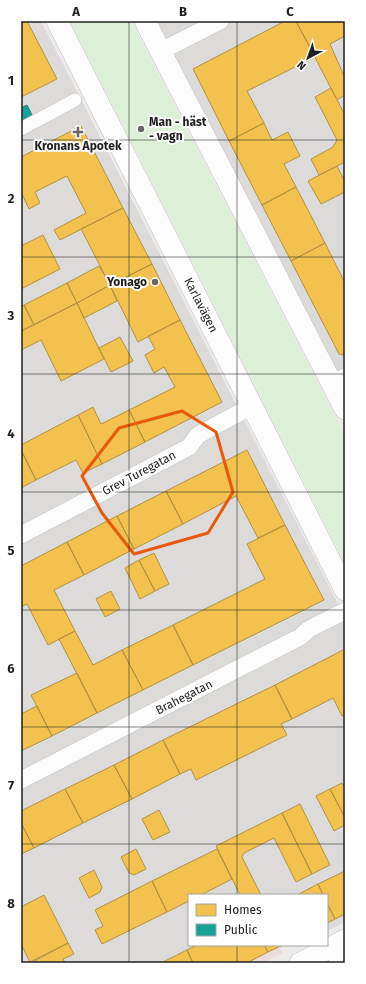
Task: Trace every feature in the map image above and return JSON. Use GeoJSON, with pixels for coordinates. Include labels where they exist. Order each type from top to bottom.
{"type":"FeatureCollection","features":[{"type":"Feature","properties":{"kind":"street","name":"Karlavägen"},"geometry":{"type":"LineString","coordinates":[[57,21],[345,590]]}},
{"type":"Feature","properties":{"kind":"street"},"geometry":{"type":"LineString","coordinates":[[146,21],[338,380],[345,409]]}},
{"type":"Feature","properties":{"kind":"street"},"geometry":{"type":"LineString","coordinates":[[161,51],[220,21]]}},
{"type":"Feature","properties":{"kind":"street"},"geometry":{"type":"LineString","coordinates":[[21,128],[75,100]]}},
{"type":"Feature","properties":{"kind":"street","name":"Grev Turegatan"},"geometry":{"type":"LineString","coordinates":[[21,535],[189,447],[198,435],[252,406]]}},
{"type":"Feature","properties":{"kind":"street","name":"Brahegatan"},"geometry":{"type":"LineString","coordinates":[[21,780],[300,637],[309,629],[345,611]]}},
{"type":"Feature","properties":{"kind":"street"},"geometry":{"type":"LineString","coordinates":[[300,963],[345,940]]}},
{"type":"Feature","properties":{"kind":"street"},"geometry":{"type":"LineString","coordinates":[[339,963],[345,960]]}},
{"type":"Feature","properties":{"kind":"highlighted area"},"geometry":{"type":"Polygon","coordinates":[[[182,411],[216,432],[233,492],[208,533],[134,554],[102,513],[82,476],[119,428],[182,411]]]}},
{"type":"Feature","properties":{"kind":"shaded area"},"geometry":{"type":"Polygon","coordinates":[[[21,21],[41,21],[345,618],[345,922],[328,930],[328,894],[188,894],[188,946],[197,946],[206,963],[21,963],[21,21]]]}},
{"type":"Feature","properties":{"kind":"shaded area"},"geometry":{"type":"Polygon","coordinates":[[[157,21],[345,21],[345,391],[171,49],[157,21]]]}},
{"type":"Feature","properties":{"kind":"shaded area"},"geometry":{"type":"Polygon","coordinates":[[[197,946],[279,946],[283,953],[263,963],[206,963],[197,946]]]}},
{"type":"Feature","properties":{"kind":"green space"},"geometry":{"type":"Polygon","coordinates":[[[70,21],[131,21],[345,436],[345,563],[70,21]]]}},
{"type":"Feature","properties":{"kind":"building: Homes"},"geometry":{"type":"Polygon","coordinates":[[[21,21],[27,21],[57,79],[21,97],[21,21]]]}},
{"type":"Feature","properties":{"kind":"building: Homes"},"geometry":{"type":"Polygon","coordinates":[[[285,21],[296,21],[315,57],[247,91],[264,123],[229,141],[193,69],[285,21]]]}},
{"type":"Feature","properties":{"kind":"building: Homes"},"geometry":{"type":"Polygon","coordinates":[[[296,21],[345,21],[345,36],[330,44],[345,78],[345,95],[337,100],[296,21]]]}},
{"type":"Feature","properties":{"kind":"building: Homes"},"geometry":{"type":"Polygon","coordinates":[[[331,88],[345,115],[345,162],[319,175],[311,159],[333,147],[337,140],[315,97],[331,88]]]}},
{"type":"Feature","properties":{"kind":"building: Homes"},"geometry":{"type":"Polygon","coordinates":[[[264,123],[272,140],[288,132],[300,156],[284,164],[296,187],[262,205],[229,141],[264,123]]]}},
{"type":"Feature","properties":{"kind":"building: Homes"},"geometry":{"type":"Polygon","coordinates":[[[81,126],[123,208],[60,240],[54,230],[86,213],[67,176],[35,192],[40,203],[29,209],[21,192],[21,157],[81,126]]]}},
{"type":"Feature","properties":{"kind":"building: Homes"},"geometry":{"type":"Polygon","coordinates":[[[337,166],[345,182],[345,192],[321,204],[308,181],[337,166]]]}},
{"type":"Feature","properties":{"kind":"building: Homes"},"geometry":{"type":"Polygon","coordinates":[[[296,187],[325,243],[291,261],[262,205],[296,187]]]}},
{"type":"Feature","properties":{"kind":"building: Homes"},"geometry":{"type":"Polygon","coordinates":[[[123,208],[152,264],[110,285],[81,229],[123,208]]]}},
{"type":"Feature","properties":{"kind":"building: Homes"},"geometry":{"type":"Polygon","coordinates":[[[43,235],[60,269],[21,289],[21,246],[43,235]]]}},
{"type":"Feature","properties":{"kind":"building: Homes"},"geometry":{"type":"Polygon","coordinates":[[[325,243],[345,283],[345,355],[339,354],[291,261],[325,243]]]}},
{"type":"Feature","properties":{"kind":"building: Homes"},"geometry":{"type":"Polygon","coordinates":[[[152,264],[180,320],[138,342],[110,285],[152,264]]]}},
{"type":"Feature","properties":{"kind":"building: Homes"},"geometry":{"type":"Polygon","coordinates":[[[99,266],[110,285],[77,303],[67,283],[99,266]]]}},
{"type":"Feature","properties":{"kind":"building: Homes"},"geometry":{"type":"Polygon","coordinates":[[[67,283],[77,303],[34,325],[24,305],[67,283]]]}},
{"type":"Feature","properties":{"kind":"building: Homes"},"geometry":{"type":"Polygon","coordinates":[[[110,285],[117,301],[84,318],[77,303],[110,285]]]}},
{"type":"Feature","properties":{"kind":"building: Homes"},"geometry":{"type":"Polygon","coordinates":[[[77,303],[104,359],[61,381],[41,340],[21,350],[21,331],[77,303]]]}},
{"type":"Feature","properties":{"kind":"building: Homes"},"geometry":{"type":"Polygon","coordinates":[[[24,305],[34,325],[21,331],[21,307],[24,305]]]}},
{"type":"Feature","properties":{"kind":"building: Homes"},"geometry":{"type":"Polygon","coordinates":[[[180,320],[222,402],[145,442],[129,410],[175,387],[164,367],[154,373],[145,355],[155,349],[148,336],[180,320]]]}},
{"type":"Feature","properties":{"kind":"building: Homes"},"geometry":{"type":"Polygon","coordinates":[[[120,337],[133,361],[111,372],[99,348],[120,337]]]}},
{"type":"Feature","properties":{"kind":"building: Homes"},"geometry":{"type":"Polygon","coordinates":[[[93,407],[101,424],[129,410],[145,442],[102,464],[78,415],[93,407]]]}},
{"type":"Feature","properties":{"kind":"building: Homes"},"geometry":{"type":"Polygon","coordinates":[[[78,415],[102,464],[83,473],[76,460],[36,480],[21,450],[21,445],[78,415]]]}},
{"type":"Feature","properties":{"kind":"building: Homes"},"geometry":{"type":"Polygon","coordinates":[[[21,450],[36,480],[21,488],[21,450]]]}},
{"type":"Feature","properties":{"kind":"building: Homes"},"geometry":{"type":"Polygon","coordinates":[[[247,450],[285,525],[258,538],[236,496],[183,524],[166,491],[247,450]]]}},
{"type":"Feature","properties":{"kind":"building: Homes"},"geometry":{"type":"Polygon","coordinates":[[[166,491],[183,524],[134,549],[117,516],[166,491]]]}},
{"type":"Feature","properties":{"kind":"building: Homes"},"geometry":{"type":"Polygon","coordinates":[[[117,516],[134,549],[84,575],[67,542],[117,516]]]}},
{"type":"Feature","properties":{"kind":"building: Homes"},"geometry":{"type":"Polygon","coordinates":[[[285,525],[324,600],[193,665],[173,625],[265,579],[247,544],[285,525]]]}},
{"type":"Feature","properties":{"kind":"building: Homes"},"geometry":{"type":"Polygon","coordinates":[[[67,542],[84,575],[54,590],[75,631],[48,645],[27,604],[21,607],[21,566],[67,542]]]}},
{"type":"Feature","properties":{"kind":"building: Homes"},"geometry":{"type":"Polygon","coordinates":[[[154,553],[169,584],[155,591],[139,560],[154,553]]]}},
{"type":"Feature","properties":{"kind":"building: Homes"},"geometry":{"type":"Polygon","coordinates":[[[139,560],[155,591],[140,599],[125,568],[139,560]]]}},
{"type":"Feature","properties":{"kind":"building: Homes"},"geometry":{"type":"Polygon","coordinates":[[[111,591],[120,609],[105,617],[96,599],[111,591]]]}},
{"type":"Feature","properties":{"kind":"building: Homes"},"geometry":{"type":"Polygon","coordinates":[[[173,625],[193,665],[143,690],[122,650],[173,625]]]}},
{"type":"Feature","properties":{"kind":"building: Homes"},"geometry":{"type":"Polygon","coordinates":[[[75,631],[93,665],[122,650],[143,690],[97,713],[59,639],[75,631]]]}},
{"type":"Feature","properties":{"kind":"building: Homes"},"geometry":{"type":"Polygon","coordinates":[[[345,649],[345,715],[342,716],[333,698],[292,719],[275,685],[345,649]]]}},
{"type":"Feature","properties":{"kind":"building: Homes"},"geometry":{"type":"Polygon","coordinates":[[[77,673],[97,713],[52,736],[31,695],[77,673]]]}},
{"type":"Feature","properties":{"kind":"building: Homes"},"geometry":{"type":"Polygon","coordinates":[[[275,685],[292,719],[281,724],[287,735],[196,780],[191,769],[180,774],[163,740],[275,685]]]}},
{"type":"Feature","properties":{"kind":"building: Homes"},"geometry":{"type":"Polygon","coordinates":[[[37,706],[52,736],[21,751],[21,714],[37,706]]]}},
{"type":"Feature","properties":{"kind":"building: Homes"},"geometry":{"type":"Polygon","coordinates":[[[163,740],[180,774],[132,799],[114,765],[163,740]]]}},
{"type":"Feature","properties":{"kind":"building: Homes"},"geometry":{"type":"Polygon","coordinates":[[[114,765],[132,799],[83,823],[65,789],[114,765]]]}},
{"type":"Feature","properties":{"kind":"building: Homes"},"geometry":{"type":"Polygon","coordinates":[[[342,783],[345,789],[345,818],[330,789],[342,783]]]}},
{"type":"Feature","properties":{"kind":"building: Homes"},"geometry":{"type":"Polygon","coordinates":[[[65,789],[83,823],[34,848],[21,823],[21,811],[65,789]]]}},
{"type":"Feature","properties":{"kind":"building: Homes"},"geometry":{"type":"Polygon","coordinates":[[[330,789],[345,818],[345,825],[334,831],[316,796],[330,789]]]}},
{"type":"Feature","properties":{"kind":"building: Homes"},"geometry":{"type":"Polygon","coordinates":[[[300,804],[330,865],[312,874],[282,813],[300,804]]]}},
{"type":"Feature","properties":{"kind":"building: Homes"},"geometry":{"type":"Polygon","coordinates":[[[159,810],[170,832],[153,840],[142,819],[159,810]]]}},
{"type":"Feature","properties":{"kind":"building: Homes"},"geometry":{"type":"Polygon","coordinates":[[[282,813],[312,874],[296,882],[274,838],[244,853],[242,857],[260,894],[240,894],[216,846],[282,813]]]}},
{"type":"Feature","properties":{"kind":"building: Homes"},"geometry":{"type":"Polygon","coordinates":[[[21,823],[34,848],[21,854],[21,823]]]}},
{"type":"Feature","properties":{"kind":"building: Homes"},"geometry":{"type":"Polygon","coordinates":[[[136,849],[146,869],[134,875],[129,873],[121,857],[136,849]]]}},
{"type":"Feature","properties":{"kind":"building: Homes"},"geometry":{"type":"Polygon","coordinates":[[[217,849],[232,879],[203,894],[188,894],[188,902],[167,912],[152,881],[217,849]]]}},
{"type":"Feature","properties":{"kind":"building: Homes"},"geometry":{"type":"Polygon","coordinates":[[[94,870],[102,887],[100,892],[89,898],[79,878],[94,870]]]}},
{"type":"Feature","properties":{"kind":"building: Homes"},"geometry":{"type":"Polygon","coordinates":[[[345,871],[345,914],[335,919],[328,905],[328,894],[323,894],[318,884],[345,871]]]}},
{"type":"Feature","properties":{"kind":"building: Homes"},"geometry":{"type":"Polygon","coordinates":[[[152,881],[167,912],[102,944],[95,930],[103,926],[95,910],[152,881]]]}},
{"type":"Feature","properties":{"kind":"building: Homes"},"geometry":{"type":"Polygon","coordinates":[[[318,884],[323,894],[299,894],[318,884]]]}},
{"type":"Feature","properties":{"kind":"building: Homes"},"geometry":{"type":"Polygon","coordinates":[[[44,895],[68,943],[30,962],[21,944],[21,907],[44,895]]]}},
{"type":"Feature","properties":{"kind":"building: Homes"},"geometry":{"type":"Polygon","coordinates":[[[328,905],[335,919],[328,922],[328,905]]]}},
{"type":"Feature","properties":{"kind":"building: Homes"},"geometry":{"type":"Polygon","coordinates":[[[68,943],[74,954],[63,959],[65,963],[31,963],[68,943]]]}},
{"type":"Feature","properties":{"kind":"building: Homes"},"geometry":{"type":"Polygon","coordinates":[[[195,946],[265,946],[268,952],[247,963],[193,963],[187,950],[195,946]]]}},
{"type":"Feature","properties":{"kind":"building: Homes"},"geometry":{"type":"Polygon","coordinates":[[[265,946],[281,946],[268,952],[265,946]]]}},
{"type":"Feature","properties":{"kind":"building: Homes"},"geometry":{"type":"Polygon","coordinates":[[[187,950],[193,963],[161,963],[187,950]]]}},
{"type":"Feature","properties":{"kind":"building: Public"},"geometry":{"type":"Polygon","coordinates":[[[27,105],[33,117],[21,124],[21,108],[27,105]]]}},
{"type":"Feature","properties":{"kind":"place","name":"Man - häst - vagn"},"geometry":{"type":"Point","coordinates":[141,129]}},
{"type":"Feature","properties":{"kind":"place","name":"Kronans Apotek"},"geometry":{"type":"Point","coordinates":[78,132]}},
{"type":"Feature","properties":{"kind":"place","name":"Yonago"},"geometry":{"type":"Point","coordinates":[155,282]}}]}
